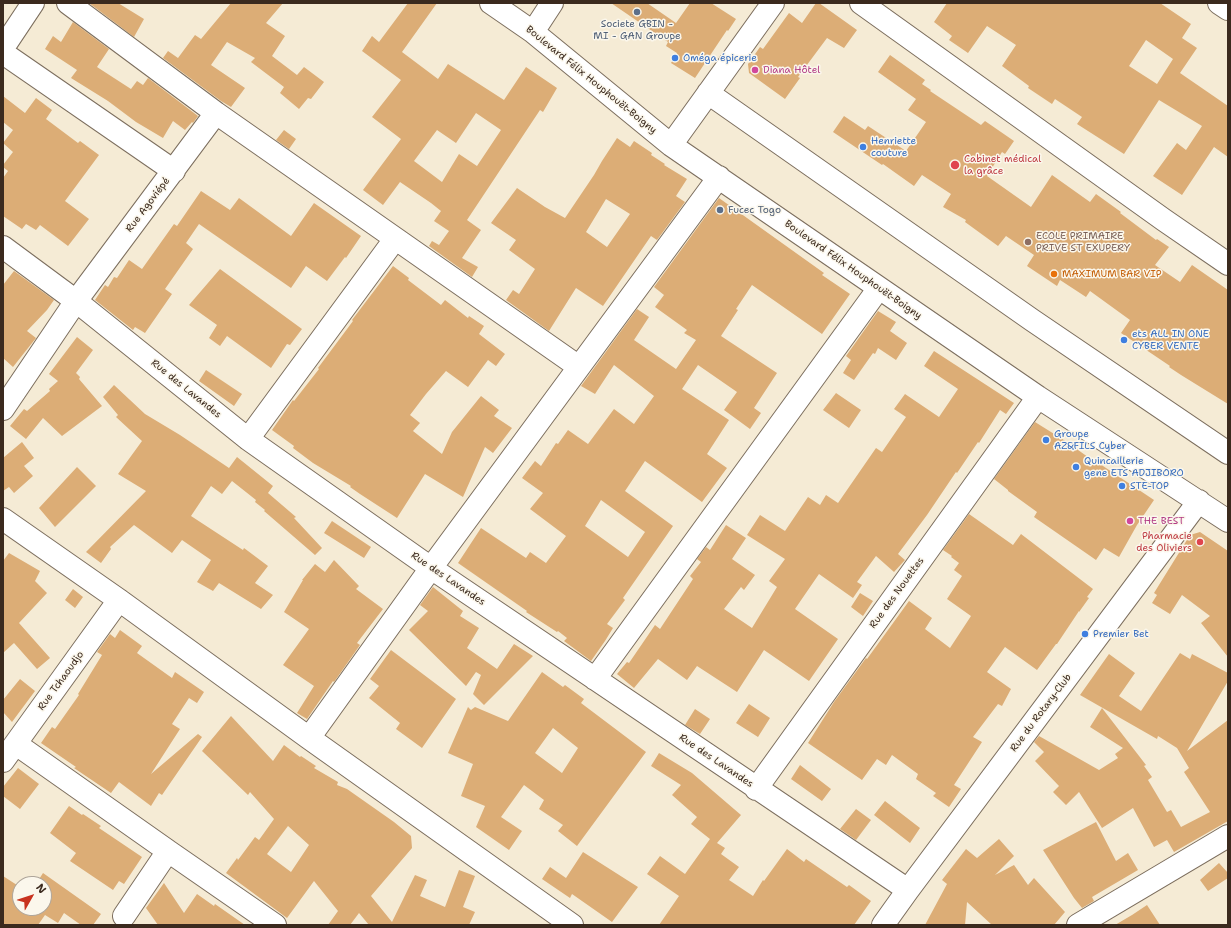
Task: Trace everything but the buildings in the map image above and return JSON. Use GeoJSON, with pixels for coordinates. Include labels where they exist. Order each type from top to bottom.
{"type":"FeatureCollection","features":[{"type":"Feature","properties":{"kind":"street"},"geometry":{"type":"LineString","coordinates":[[3,48],[33,3]]}},
{"type":"Feature","properties":{"kind":"street"},"geometry":{"type":"LineString","coordinates":[[68,3],[216,113],[579,367]]}},
{"type":"Feature","properties":{"kind":"street","name":"Boulevard Félix Houphouët-Boigny"},"geometry":{"type":"LineString","coordinates":[[491,3],[533,32],[671,145],[1038,397],[1228,521]]}},
{"type":"Feature","properties":{"kind":"street"},"geometry":{"type":"LineString","coordinates":[[533,32],[552,3]]}},
{"type":"Feature","properties":{"kind":"street"},"geometry":{"type":"LineString","coordinates":[[671,145],[773,3]]}},
{"type":"Feature","properties":{"kind":"street"},"geometry":{"type":"LineString","coordinates":[[861,3],[1228,264]]}},
{"type":"Feature","properties":{"kind":"street"},"geometry":{"type":"LineString","coordinates":[[1219,3],[1228,9]]}},
{"type":"Feature","properties":{"kind":"street","name":"Rue Agoviépé"},"geometry":{"type":"LineString","coordinates":[[3,53],[174,171],[76,301],[3,409]]}},
{"type":"Feature","properties":{"kind":"street"},"geometry":{"type":"LineString","coordinates":[[708,93],[1032,320],[1228,453]]}},
{"type":"Feature","properties":{"kind":"street"},"geometry":{"type":"LineString","coordinates":[[174,171],[216,113]]}},
{"type":"Feature","properties":{"kind":"street"},"geometry":{"type":"LineString","coordinates":[[310,738],[431,568],[719,177]]}},
{"type":"Feature","properties":{"kind":"street"},"geometry":{"type":"LineString","coordinates":[[248,439],[395,239]]}},
{"type":"Feature","properties":{"kind":"street","name":"Rue des Lavandes"},"geometry":{"type":"LineString","coordinates":[[3,247],[76,301],[248,439],[431,568],[756,789],[908,890]]}},
{"type":"Feature","properties":{"kind":"street"},"geometry":{"type":"LineString","coordinates":[[595,679],[879,288]]}},
{"type":"Feature","properties":{"kind":"street","name":"Rue des Nouettes"},"geometry":{"type":"LineString","coordinates":[[756,789],[1038,397]]}},
{"type":"Feature","properties":{"kind":"street","name":"Rue du Rotary-Club"},"geometry":{"type":"LineString","coordinates":[[883,925],[1199,501]]}},
{"type":"Feature","properties":{"kind":"street"},"geometry":{"type":"LineString","coordinates":[[3,518],[572,925]]}},
{"type":"Feature","properties":{"kind":"street","name":"Rue Tchaoudjo"},"geometry":{"type":"LineString","coordinates":[[3,761],[119,600]]}},
{"type":"Feature","properties":{"kind":"street"},"geometry":{"type":"LineString","coordinates":[[16,744],[275,925]]}},
{"type":"Feature","properties":{"kind":"street"},"geometry":{"type":"LineString","coordinates":[[1078,925],[1228,836]]}},
{"type":"Feature","properties":{"kind":"street"},"geometry":{"type":"LineString","coordinates":[[124,916],[168,851]]}},
{"type":"Feature","properties":{"kind":"place","name":"Societe GBIN - MI - GAN Groupe"},"geometry":{"type":"Point","coordinates":[637,12]}},
{"type":"Feature","properties":{"kind":"place","name":"Oméga épicerie"},"geometry":{"type":"Point","coordinates":[675,58]}},
{"type":"Feature","properties":{"kind":"place","name":"Diana Hôtel"},"geometry":{"type":"Point","coordinates":[755,70]}},
{"type":"Feature","properties":{"kind":"place","name":"Henriette couture"},"geometry":{"type":"Point","coordinates":[863,147]}},
{"type":"Feature","properties":{"kind":"place","name":"Cabinet médical la grâce"},"geometry":{"type":"Point","coordinates":[955,165]}},
{"type":"Feature","properties":{"kind":"place","name":"Fucec Togo"},"geometry":{"type":"Point","coordinates":[720,210]}},
{"type":"Feature","properties":{"kind":"place","name":"ECOLE PRIMAIRE PRIVE ST EXUPERY"},"geometry":{"type":"Point","coordinates":[1028,242]}},
{"type":"Feature","properties":{"kind":"place","name":"MAXIMUM BAR VIP"},"geometry":{"type":"Point","coordinates":[1054,274]}},
{"type":"Feature","properties":{"kind":"place","name":"ets ALL IN ONE CYBER VENTE"},"geometry":{"type":"Point","coordinates":[1124,340]}},
{"type":"Feature","properties":{"kind":"place","name":"Groupe AZ&FILS Cyber"},"geometry":{"type":"Point","coordinates":[1046,440]}},
{"type":"Feature","properties":{"kind":"place","name":"Quincaillerie gene ETS ADJIBORO"},"geometry":{"type":"Point","coordinates":[1076,467]}},
{"type":"Feature","properties":{"kind":"place","name":"STE-TOP"},"geometry":{"type":"Point","coordinates":[1122,486]}},
{"type":"Feature","properties":{"kind":"place","name":"THE BEST"},"geometry":{"type":"Point","coordinates":[1130,521]}},
{"type":"Feature","properties":{"kind":"place","name":"Pharmacie des Oliviers"},"geometry":{"type":"Point","coordinates":[1200,542]}},
{"type":"Feature","properties":{"kind":"place","name":"Premier Bet"},"geometry":{"type":"Point","coordinates":[1085,634]}}]}
